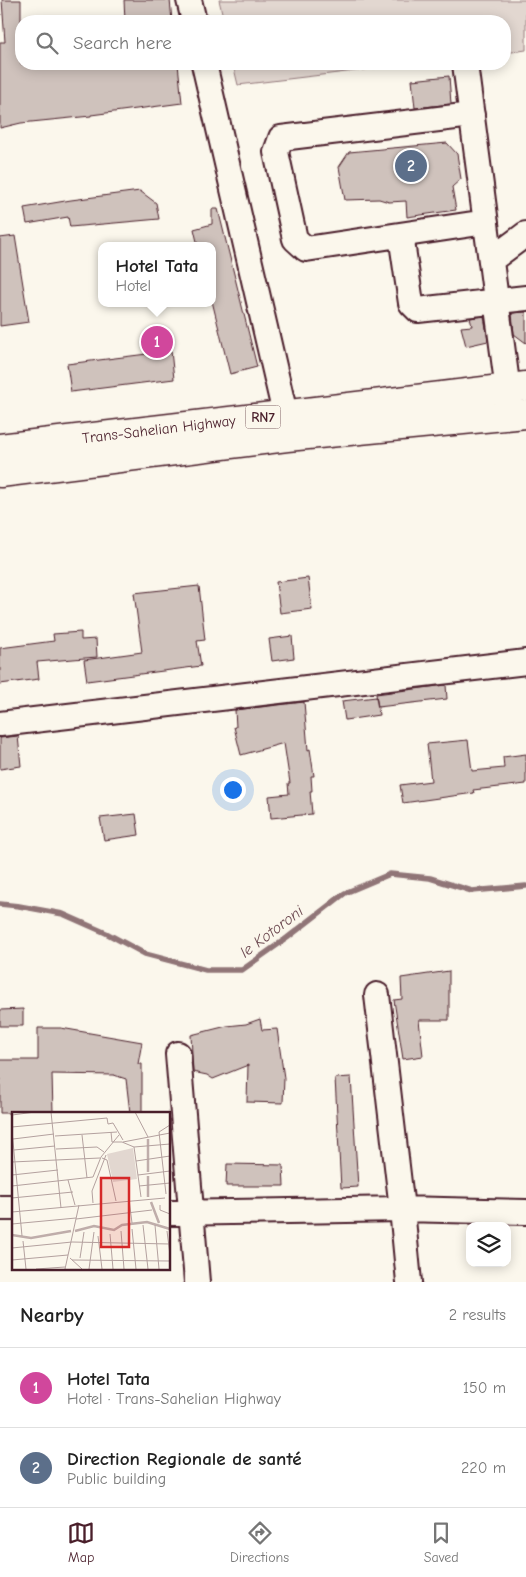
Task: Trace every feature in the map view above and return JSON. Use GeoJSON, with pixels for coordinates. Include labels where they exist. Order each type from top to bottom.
{"type":"FeatureCollection","features":[{"type":"Feature","properties":{"kind":"highway","name":"Trans-Sahelian Highway"},"geometry":{"type":"LineString","coordinates":[[0,473],[517,387]]}},
{"type":"Feature","properties":{"kind":"highway","name":"Trans-Sahelian Highway"},"geometry":{"type":"LineString","coordinates":[[0,448],[286,426],[519,414]]}},
{"type":"Feature","properties":{"kind":"street"},"geometry":{"type":"LineString","coordinates":[[189,0],[193,15]]}},
{"type":"Feature","properties":{"kind":"street"},"geometry":{"type":"LineString","coordinates":[[205,70],[286,426]]}},
{"type":"Feature","properties":{"kind":"street"},"geometry":{"type":"LineString","coordinates":[[466,70],[497,301],[517,387],[519,414]]}},
{"type":"Feature","properties":{"kind":"street"},"geometry":{"type":"LineString","coordinates":[[472,115],[281,138],[276,152],[295,239],[306,249],[486,222]]}},
{"type":"Feature","properties":{"kind":"street"},"geometry":{"type":"LineString","coordinates":[[492,260],[526,234]]}},
{"type":"Feature","properties":{"kind":"street"},"geometry":{"type":"LineString","coordinates":[[401,235],[412,303],[418,310],[526,298]]}},
{"type":"Feature","properties":{"kind":"street"},"geometry":{"type":"LineString","coordinates":[[0,724],[526,662]]}},
{"type":"Feature","properties":{"kind":"street"},"geometry":{"type":"LineString","coordinates":[[377,995],[409,1282]]}},
{"type":"Feature","properties":{"kind":"street"},"geometry":{"type":"LineString","coordinates":[[178,1054],[180,1213],[197,1282]]}},
{"type":"Feature","properties":{"kind":"street"},"geometry":{"type":"LineString","coordinates":[[180,1213],[402,1209],[526,1212]]}},
{"type":"Feature","properties":{"kind":"shaded area"},"geometry":{"type":"Polygon","coordinates":[[[219,0],[526,0],[526,50],[511,52],[511,15],[223,15],[219,0]]]}},
{"type":"Feature","properties":{"kind":"shaded area"},"geometry":{"type":"Polygon","coordinates":[[[234,70],[363,70],[238,85],[234,70]]]}},
{"type":"Feature","properties":{"kind":"building"},"geometry":{"type":"Polygon","coordinates":[[[2,0],[21,0],[21,15],[15,15],[15,70],[179,70],[182,103],[91,116],[21,123],[0,128],[0,42],[5,42],[2,0]]]}},
{"type":"Feature","properties":{"kind":"building"},"geometry":{"type":"Polygon","coordinates":[[[124,0],[170,0],[171,15],[125,15],[124,0]]]}},
{"type":"Feature","properties":{"kind":"building"},"geometry":{"type":"Polygon","coordinates":[[[449,76],[451,104],[415,108],[412,80],[449,76]]]}},
{"type":"Feature","properties":{"kind":"building"},"geometry":{"type":"Polygon","coordinates":[[[447,143],[457,154],[461,179],[452,187],[456,210],[407,217],[406,201],[389,202],[379,199],[345,200],[339,167],[349,152],[447,143]]]}},
{"type":"Feature","properties":{"kind":"building"},"geometry":{"type":"Polygon","coordinates":[[[140,191],[156,203],[159,219],[70,227],[68,217],[27,224],[24,208],[140,191]]]}},
{"type":"Feature","properties":{"kind":"building"},"geometry":{"type":"Polygon","coordinates":[[[212,209],[218,209],[257,367],[230,374],[213,307],[216,307],[216,242],[197,242],[194,229],[212,224],[212,209]]]}},
{"type":"Feature","properties":{"kind":"building"},"geometry":{"type":"Polygon","coordinates":[[[15,236],[29,322],[0,326],[0,238],[15,236]]]}},
{"type":"Feature","properties":{"kind":"building"},"geometry":{"type":"Polygon","coordinates":[[[526,312],[526,343],[514,334],[512,313],[526,312]]]}},
{"type":"Feature","properties":{"kind":"building"},"geometry":{"type":"Polygon","coordinates":[[[484,316],[488,341],[466,346],[461,327],[472,326],[470,318],[484,316]]]}},
{"type":"Feature","properties":{"kind":"building"},"geometry":{"type":"Polygon","coordinates":[[[171,351],[174,379],[71,392],[67,364],[171,351]]]}},
{"type":"Feature","properties":{"kind":"building"},"geometry":{"type":"Polygon","coordinates":[[[308,578],[312,609],[280,613],[276,582],[308,578]]]}},
{"type":"Feature","properties":{"kind":"building"},"geometry":{"type":"Polygon","coordinates":[[[199,586],[205,640],[197,641],[201,666],[87,681],[84,660],[142,652],[134,593],[199,586]]]}},
{"type":"Feature","properties":{"kind":"building"},"geometry":{"type":"Polygon","coordinates":[[[81,632],[81,640],[96,639],[97,657],[37,662],[39,679],[0,684],[0,648],[54,641],[53,634],[81,632]]]}},
{"type":"Feature","properties":{"kind":"building"},"geometry":{"type":"Polygon","coordinates":[[[292,636],[294,658],[272,661],[269,639],[292,636]]]}},
{"type":"Feature","properties":{"kind":"building"},"geometry":{"type":"Polygon","coordinates":[[[446,685],[447,699],[378,707],[376,694],[446,685]]]}},
{"type":"Feature","properties":{"kind":"building"},"geometry":{"type":"Polygon","coordinates":[[[376,697],[379,715],[345,720],[342,701],[376,697]]]}},
{"type":"Feature","properties":{"kind":"building"},"geometry":{"type":"Polygon","coordinates":[[[304,702],[308,750],[310,749],[314,776],[311,776],[312,791],[310,791],[312,814],[271,818],[269,796],[289,794],[288,783],[290,783],[284,743],[241,755],[234,727],[236,727],[235,710],[304,702]]]}},
{"type":"Feature","properties":{"kind":"building"},"geometry":{"type":"Polygon","coordinates":[[[18,736],[21,766],[0,769],[0,738],[18,736]]]}},
{"type":"Feature","properties":{"kind":"building"},"geometry":{"type":"Polygon","coordinates":[[[468,740],[472,771],[504,768],[503,757],[526,754],[526,784],[473,790],[474,793],[403,803],[400,785],[431,781],[427,744],[468,740]]]}},
{"type":"Feature","properties":{"kind":"building"},"geometry":{"type":"Polygon","coordinates":[[[136,814],[139,835],[104,840],[100,818],[136,814]]]}},
{"type":"Feature","properties":{"kind":"building"},"geometry":{"type":"Polygon","coordinates":[[[449,971],[449,1020],[419,1020],[423,1056],[403,1059],[394,1000],[402,999],[401,978],[449,971]]]}},
{"type":"Feature","properties":{"kind":"building"},"geometry":{"type":"Polygon","coordinates":[[[23,1009],[23,1026],[0,1026],[0,1010],[23,1009]]]}},
{"type":"Feature","properties":{"kind":"building"},"geometry":{"type":"Polygon","coordinates":[[[260,1019],[262,1030],[277,1029],[284,1078],[283,1103],[247,1102],[248,1065],[213,1079],[207,1075],[193,1072],[191,1035],[227,1026],[246,1024],[260,1019]]]}},
{"type":"Feature","properties":{"kind":"building"},"geometry":{"type":"Polygon","coordinates":[[[38,1028],[61,1028],[142,1042],[138,1064],[142,1064],[142,1112],[130,1112],[126,1079],[114,1075],[52,1074],[53,1112],[0,1113],[0,1060],[38,1060],[38,1028]]]}},
{"type":"Feature","properties":{"kind":"building"},"geometry":{"type":"Polygon","coordinates":[[[351,1077],[358,1187],[341,1188],[335,1078],[351,1077]]]}},
{"type":"Feature","properties":{"kind":"building"},"geometry":{"type":"Polygon","coordinates":[[[227,1164],[283,1165],[284,1186],[226,1186],[227,1164]]]}},
{"type":"Feature","properties":{"kind":"waterway","name":"le Kotoroni"},"geometry":{"type":"LineString","coordinates":[[0,904],[63,914],[106,933],[145,954],[206,970],[242,970],[345,893],[390,874],[430,878],[472,891],[526,886]]}},
{"type":"Feature","properties":{"kind":"place","name":"Direction Regionale de santé"},"geometry":{"type":"Point","coordinates":[411,166]}},
{"type":"Feature","properties":{"kind":"place","name":"Hotel Tata"},"geometry":{"type":"Point","coordinates":[157,342]}}]}
